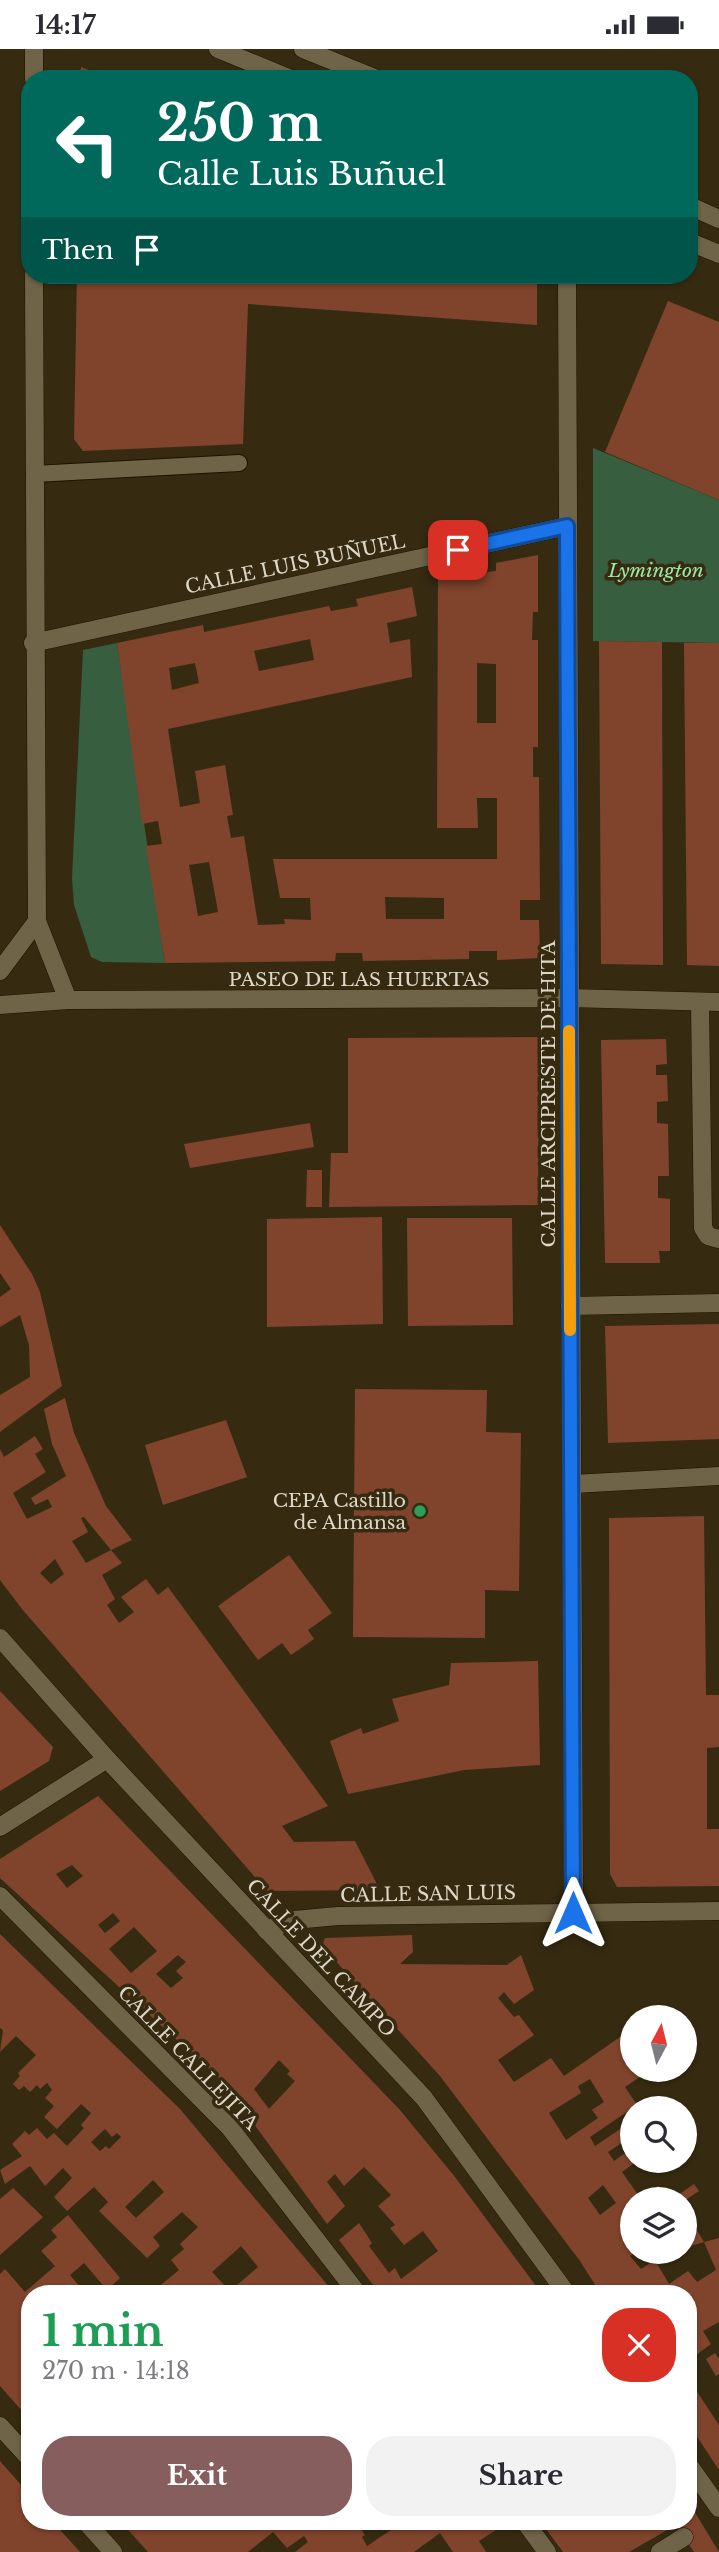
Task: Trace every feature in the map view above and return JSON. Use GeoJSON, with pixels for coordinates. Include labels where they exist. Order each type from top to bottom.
{"type":"FeatureCollection","features":[{"type":"Feature","properties":{"kind":"street"},"geometry":{"type":"LineString","coordinates":[[34,49],[34,70]]}},
{"type":"Feature","properties":{"kind":"street"},"geometry":{"type":"LineString","coordinates":[[218,49],[269,70]]}},
{"type":"Feature","properties":{"kind":"street"},"geometry":{"type":"LineString","coordinates":[[303,49],[355,70]]}},
{"type":"Feature","properties":{"kind":"street"},"geometry":{"type":"LineString","coordinates":[[698,210],[719,219]]}},
{"type":"Feature","properties":{"kind":"street"},"geometry":{"type":"LineString","coordinates":[[698,245],[719,254]]}},
{"type":"Feature","properties":{"kind":"street"},"geometry":{"type":"LineString","coordinates":[[34,284],[33,643],[37,921],[68,1000]]}},
{"type":"Feature","properties":{"kind":"street","name":"CALLE ARCIPRESTE DE HITA"},"geometry":{"type":"LineString","coordinates":[[567,284],[573,1913]]}},
{"type":"Feature","properties":{"kind":"street","name":"CALLE LUIS BUÑUEL"},"geometry":{"type":"LineString","coordinates":[[33,643],[567,526]]}},
{"type":"Feature","properties":{"kind":"street"},"geometry":{"type":"LineString","coordinates":[[0,971],[37,921]]}},
{"type":"Feature","properties":{"kind":"street","name":"PASEO DE LAS HUERTAS"},"geometry":{"type":"LineString","coordinates":[[0,1005],[68,1000],[569,998],[719,1002]]}},
{"type":"Feature","properties":{"kind":"street"},"geometry":{"type":"LineString","coordinates":[[700,1002],[703,1228],[708,1236],[719,1239]]}},
{"type":"Feature","properties":{"kind":"street"},"geometry":{"type":"LineString","coordinates":[[570,1306],[719,1303]]}},
{"type":"Feature","properties":{"kind":"street"},"geometry":{"type":"LineString","coordinates":[[573,1484],[719,1476]]}},
{"type":"Feature","properties":{"kind":"street","name":"CALLE DEL CAMPO"},"geometry":{"type":"LineString","coordinates":[[0,1640],[107,1759],[424,2098],[560,2285]]}},
{"type":"Feature","properties":{"kind":"street"},"geometry":{"type":"LineString","coordinates":[[0,1827],[107,1759]]}},
{"type":"Feature","properties":{"kind":"street","name":"CALLE CALLEJITA"},"geometry":{"type":"LineString","coordinates":[[0,1896],[230,2128],[351,2285]]}},
{"type":"Feature","properties":{"kind":"street","name":"CALLE SAN LUIS"},"geometry":{"type":"LineString","coordinates":[[266,1930],[294,1920],[338,1916],[719,1911]]}},
{"type":"Feature","properties":{"kind":"street"},"geometry":{"type":"LineString","coordinates":[[0,2426],[21,2449]]}},
{"type":"Feature","properties":{"kind":"street"},"geometry":{"type":"LineString","coordinates":[[697,2477],[719,2508]]}},
{"type":"Feature","properties":{"kind":"street"},"geometry":{"type":"LineString","coordinates":[[93,2530],[113,2552]]}},
{"type":"Feature","properties":{"kind":"street"},"geometry":{"type":"LineString","coordinates":[[531,2530],[547,2552]]}},
{"type":"Feature","properties":{"kind":"street"},"geometry":{"type":"LineString","coordinates":[[660,2552],[684,2537]]}},
{"type":"Feature","properties":{"kind":"lane"},"geometry":{"type":"LineString","coordinates":[[34,474],[239,463]]}},
{"type":"Feature","properties":{"kind":"green space","name":"Lymington"},"geometry":{"type":"Polygon","coordinates":[[[593,448],[719,500],[719,643],[593,641],[593,448]]]}},
{"type":"Feature","properties":{"kind":"green space"},"geometry":{"type":"Polygon","coordinates":[[[117,643],[165,963],[102,962],[91,957],[74,905],[72,878],[83,650],[117,643]]]}},
{"type":"Feature","properties":{"kind":"building"},"geometry":{"type":"Polygon","coordinates":[[[77,284],[537,284],[537,325],[248,304],[243,444],[83,451],[74,439],[77,284]]]}},
{"type":"Feature","properties":{"kind":"building"},"geometry":{"type":"Polygon","coordinates":[[[668,301],[719,322],[719,500],[605,452],[668,301]]]}},
{"type":"Feature","properties":{"kind":"building"},"geometry":{"type":"Polygon","coordinates":[[[538,555],[538,612],[533,612],[532,640],[538,640],[538,747],[533,747],[533,777],[539,777],[540,900],[520,900],[520,920],[539,920],[540,958],[497,960],[497,951],[469,951],[469,959],[363,961],[362,953],[336,953],[335,961],[165,963],[146,846],[162,844],[158,821],[142,824],[117,643],[203,625],[204,632],[329,606],[331,611],[358,606],[356,599],[412,587],[417,616],[387,623],[390,643],[410,639],[412,677],[168,729],[180,807],[200,803],[195,771],[225,765],[233,815],[227,816],[231,838],[244,836],[258,925],[285,924],[284,919],[311,920],[310,898],[280,898],[273,859],[497,859],[497,798],[477,798],[478,828],[437,828],[438,575],[477,566],[478,573],[496,571],[496,563],[538,555]],[[310,639],[254,651],[259,671],[314,660],[310,639]],[[195,663],[169,668],[172,690],[199,683],[195,663]],[[477,663],[477,723],[496,723],[496,664],[477,663]],[[209,862],[189,865],[198,916],[218,912],[209,862]],[[385,897],[386,919],[444,919],[444,898],[385,897]]]}},
{"type":"Feature","properties":{"kind":"building"},"geometry":{"type":"Polygon","coordinates":[[[599,641],[662,642],[663,965],[601,964],[599,641]]]}},
{"type":"Feature","properties":{"kind":"building"},"geometry":{"type":"Polygon","coordinates":[[[684,643],[719,643],[719,966],[687,965],[684,643]]]}},
{"type":"Feature","properties":{"kind":"building"},"geometry":{"type":"Polygon","coordinates":[[[539,1037],[538,1205],[329,1207],[331,1153],[348,1153],[348,1038],[539,1037]]]}},
{"type":"Feature","properties":{"kind":"building"},"geometry":{"type":"Polygon","coordinates":[[[666,1039],[667,1064],[656,1065],[656,1075],[667,1075],[668,1101],[657,1102],[657,1123],[668,1124],[669,1176],[658,1176],[658,1198],[670,1199],[670,1251],[659,1251],[660,1263],[605,1263],[601,1040],[666,1039]]]}},
{"type":"Feature","properties":{"kind":"building"},"geometry":{"type":"Polygon","coordinates":[[[310,1123],[314,1147],[190,1168],[184,1144],[310,1123]]]}},
{"type":"Feature","properties":{"kind":"building"},"geometry":{"type":"Polygon","coordinates":[[[307,1170],[322,1170],[322,1207],[306,1207],[307,1170]]]}},
{"type":"Feature","properties":{"kind":"building"},"geometry":{"type":"Polygon","coordinates":[[[382,1217],[383,1324],[267,1327],[267,1219],[382,1217]]]}},
{"type":"Feature","properties":{"kind":"building"},"geometry":{"type":"Polygon","coordinates":[[[407,1218],[512,1218],[513,1325],[408,1326],[407,1218]]]}},
{"type":"Feature","properties":{"kind":"building"},"geometry":{"type":"Polygon","coordinates":[[[0,1225],[32,1274],[40,1292],[62,1386],[0,1432],[0,1395],[30,1377],[29,1345],[20,1315],[0,1327],[0,1297],[11,1289],[0,1273],[0,1225]]]}},
{"type":"Feature","properties":{"kind":"building"},"geometry":{"type":"Polygon","coordinates":[[[719,1324],[719,1439],[608,1443],[605,1326],[719,1324]]]}},
{"type":"Feature","properties":{"kind":"building","name":"CEPA Castillo de Almansa"},"geometry":{"type":"Polygon","coordinates":[[[355,1389],[487,1390],[486,1432],[521,1433],[519,1591],[485,1590],[485,1638],[353,1637],[355,1389]]]}},
{"type":"Feature","properties":{"kind":"building"},"geometry":{"type":"Polygon","coordinates":[[[65,1398],[74,1433],[106,1506],[132,1540],[111,1550],[122,1563],[102,1575],[115,1599],[107,1605],[119,1623],[134,1612],[121,1597],[146,1579],[158,1595],[168,1587],[328,1806],[282,1826],[294,1842],[355,1841],[380,1890],[267,1891],[22,1609],[0,1580],[0,1449],[4,1457],[35,1436],[43,1449],[35,1454],[46,1472],[13,1493],[27,1519],[52,1507],[48,1499],[35,1505],[31,1498],[66,1476],[52,1444],[44,1409],[65,1398]],[[84,1517],[81,1518],[88,1532],[72,1541],[86,1563],[111,1550],[84,1517]],[[55,1559],[40,1573],[51,1584],[64,1574],[55,1559]]]}},
{"type":"Feature","properties":{"kind":"building"},"geometry":{"type":"Polygon","coordinates":[[[226,1420],[247,1477],[163,1505],[145,1445],[226,1420]]]}},
{"type":"Feature","properties":{"kind":"building"},"geometry":{"type":"Polygon","coordinates":[[[704,1516],[706,1695],[719,1695],[719,1747],[707,1748],[707,1829],[719,1829],[719,1886],[617,1887],[610,1874],[609,1518],[704,1516]]]}},
{"type":"Feature","properties":{"kind":"building"},"geometry":{"type":"Polygon","coordinates":[[[289,1555],[332,1613],[308,1630],[314,1639],[291,1655],[282,1643],[258,1660],[218,1606],[289,1555]]]}},
{"type":"Feature","properties":{"kind":"building"},"geometry":{"type":"Polygon","coordinates":[[[538,1661],[540,1765],[464,1770],[348,1794],[330,1741],[361,1728],[363,1734],[399,1721],[392,1699],[449,1685],[451,1663],[538,1661]]]}},
{"type":"Feature","properties":{"kind":"building"},"geometry":{"type":"Polygon","coordinates":[[[0,1691],[53,1747],[49,1761],[0,1791],[0,1691]]]}},
{"type":"Feature","properties":{"kind":"building"},"geometry":{"type":"Polygon","coordinates":[[[98,1796],[400,2110],[455,2177],[535,2285],[373,2285],[339,2240],[359,2223],[372,2243],[369,2246],[389,2273],[395,2268],[401,2279],[438,2251],[423,2231],[404,2245],[390,2228],[395,2225],[378,2206],[391,2195],[364,2167],[344,2186],[335,2174],[327,2182],[345,2206],[327,2224],[224,2083],[0,1878],[0,1859],[98,1796]],[[72,1865],[56,1874],[67,1888],[83,1876],[72,1865]],[[113,1913],[98,1925],[105,1933],[120,1921],[113,1913]],[[134,1927],[109,1949],[131,1973],[157,1951],[134,1927]],[[178,1955],[156,1974],[171,1988],[183,1978],[176,1971],[186,1962],[178,1955]],[[279,2060],[254,2089],[269,2109],[295,2081],[287,2074],[290,2071],[279,2060]]]}},
{"type":"Feature","properties":{"kind":"building"},"geometry":{"type":"Polygon","coordinates":[[[0,1934],[180,2109],[327,2285],[237,2285],[258,2267],[241,2246],[212,2272],[224,2285],[161,2285],[179,2270],[171,2260],[184,2249],[180,2244],[198,2227],[182,2212],[153,2237],[160,2246],[147,2258],[99,2211],[108,2202],[94,2187],[67,2211],[54,2197],[72,2178],[63,2168],[45,2186],[30,2166],[5,2184],[0,2170],[22,2156],[12,2144],[25,2131],[29,2135],[37,2128],[47,2139],[54,2133],[67,2146],[84,2128],[81,2125],[91,2113],[81,2104],[57,2129],[44,2117],[54,2106],[45,2098],[52,2090],[47,2083],[40,2089],[37,2085],[30,2092],[24,2086],[19,2090],[13,2084],[20,2076],[18,2073],[36,2055],[16,2036],[0,2052],[3,2030],[0,2028],[0,1934]],[[105,2129],[91,2142],[100,2151],[106,2146],[109,2149],[121,2137],[117,2133],[112,2137],[105,2129]],[[153,2180],[125,2207],[136,2218],[164,2192],[153,2180]]]}},
{"type":"Feature","properties":{"kind":"building"},"geometry":{"type":"Polygon","coordinates":[[[412,1935],[413,1952],[400,1964],[507,1965],[521,1955],[534,1990],[514,2004],[504,1992],[498,1998],[514,2017],[519,2015],[534,2035],[498,2060],[514,2082],[551,2058],[564,2076],[620,2037],[620,2083],[631,2083],[625,2087],[631,2096],[620,2096],[620,2117],[590,2137],[595,2146],[620,2129],[620,2144],[608,2152],[614,2161],[620,2157],[620,2173],[633,2187],[620,2187],[620,2264],[637,2264],[641,2269],[649,2264],[657,2264],[669,2284],[688,2271],[697,2282],[716,2270],[704,2242],[719,2238],[719,2322],[703,2331],[711,2344],[697,2354],[697,2285],[595,2285],[440,2076],[322,1946],[325,1938],[412,1935]],[[590,2079],[578,2086],[581,2093],[549,2113],[566,2140],[598,2118],[592,2110],[604,2102],[590,2079]],[[603,2185],[588,2198],[600,2215],[616,2203],[603,2185]]]}},
{"type":"Feature","properties":{"kind":"building"},"geometry":{"type":"Polygon","coordinates":[[[13,2188],[43,2217],[0,2255],[0,2199],[13,2188]]]}},
{"type":"Feature","properties":{"kind":"building"},"geometry":{"type":"Polygon","coordinates":[[[68,2215],[120,2278],[112,2285],[103,2285],[84,2263],[70,2275],[78,2285],[33,2285],[55,2266],[41,2251],[57,2237],[51,2230],[68,2215]]]}},
{"type":"Feature","properties":{"kind":"building"},"geometry":{"type":"Polygon","coordinates":[[[697,2230],[704,2242],[697,2244],[697,2230]]]}},
{"type":"Feature","properties":{"kind":"building"},"geometry":{"type":"Polygon","coordinates":[[[5,2269],[21,2287],[21,2410],[0,2386],[0,2274],[5,2269]]]}},
{"type":"Feature","properties":{"kind":"building"},"geometry":{"type":"Polygon","coordinates":[[[715,2353],[719,2359],[719,2374],[716,2376],[706,2359],[715,2353]]]}},
{"type":"Feature","properties":{"kind":"building"},"geometry":{"type":"Polygon","coordinates":[[[697,2392],[719,2425],[719,2470],[697,2437],[697,2392]]]}},
{"type":"Feature","properties":{"kind":"building"},"geometry":{"type":"Polygon","coordinates":[[[0,2461],[21,2485],[21,2530],[60,2530],[80,2552],[0,2552],[0,2461]]]}},
{"type":"Feature","properties":{"kind":"building"},"geometry":{"type":"Polygon","coordinates":[[[697,2516],[719,2552],[694,2552],[679,2530],[697,2530],[697,2516]]]}},
{"type":"Feature","properties":{"kind":"building"},"geometry":{"type":"Polygon","coordinates":[[[128,2530],[362,2530],[367,2546],[391,2530],[496,2530],[479,2541],[486,2552],[453,2552],[440,2533],[414,2552],[295,2552],[308,2542],[304,2536],[287,2548],[273,2532],[248,2552],[148,2552],[128,2530]]]}},
{"type":"Feature","properties":{"kind":"building"},"geometry":{"type":"Polygon","coordinates":[[[547,2530],[667,2530],[629,2552],[563,2552],[547,2530]]]}},
{"type":"Feature","properties":{"kind":"slow traffic"},"geometry":{"type":"LineString","coordinates":[[569,1031],[570,1330]]}},
{"type":"Feature","properties":{"kind":"place","name":"CEPA Castillo de Almansa"},"geometry":{"type":"Point","coordinates":[420,1511]}},
{"type":"Feature","properties":{"kind":"route"},"geometry":{"type":"LineString","coordinates":[[458,550],[567,526],[573,1913]]}}]}
